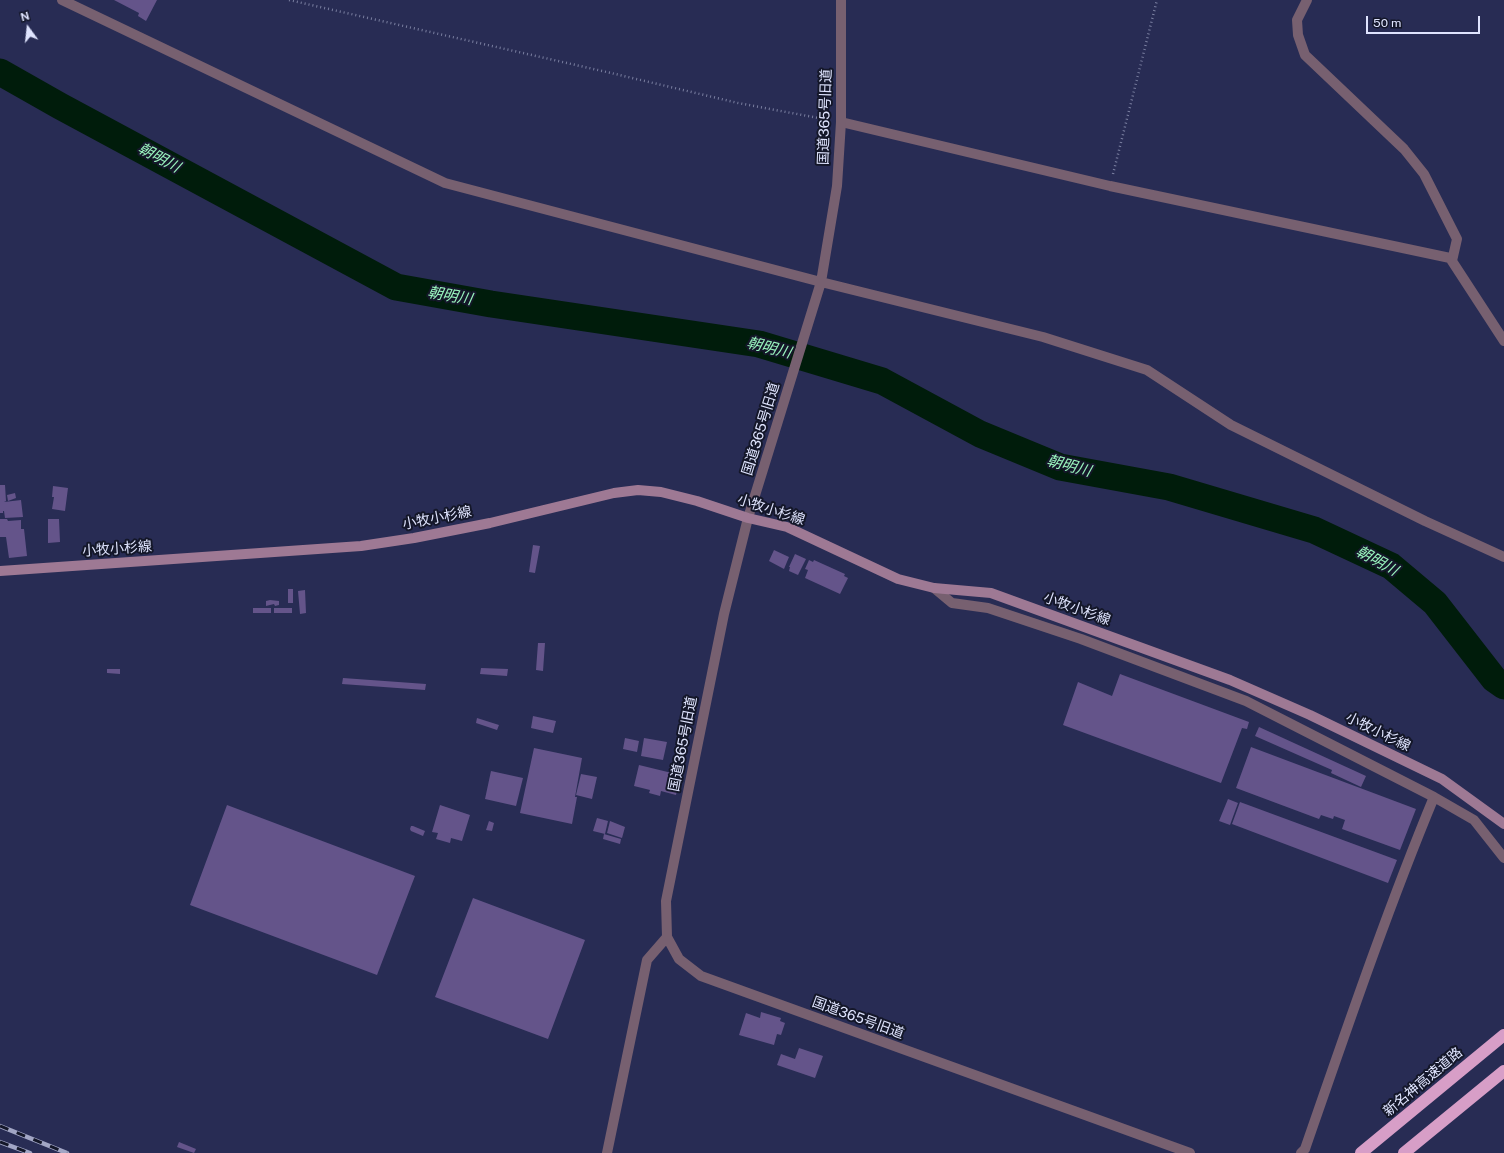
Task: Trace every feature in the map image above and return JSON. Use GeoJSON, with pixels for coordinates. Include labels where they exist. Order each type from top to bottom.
{"type":"FeatureCollection","features":[{"type":"Feature","properties":{"kind":"highway","name":"新名神高速道路"},"geometry":{"type":"LineString","coordinates":[[1361,1153],[1504,1035]]}},
{"type":"Feature","properties":{"kind":"highway"},"geometry":{"type":"LineString","coordinates":[[1404,1153],[1504,1071]]}},
{"type":"Feature","properties":{"kind":"main road","name":"小牧小杉線"},"geometry":{"type":"LineString","coordinates":[[0,571],[361,546],[414,538],[490,523],[614,493],[638,490],[660,492],[697,501],[748,518],[787,527],[898,579],[934,588],[990,592],[1230,680],[1310,715],[1442,779],[1504,824]]}},
{"type":"Feature","properties":{"kind":"street"},"geometry":{"type":"LineString","coordinates":[[62,0],[445,183],[821,282],[1043,337],[1147,370],[1231,424],[1425,521],[1504,558]]}},
{"type":"Feature","properties":{"kind":"street","name":"国道365号旧道"},"geometry":{"type":"LineString","coordinates":[[841,0],[841,122],[837,186],[821,282],[748,518],[724,614],[666,901],[667,937],[679,959],[701,976],[1190,1153]]}},
{"type":"Feature","properties":{"kind":"street"},"geometry":{"type":"LineString","coordinates":[[1307,0],[1297,20],[1298,35],[1305,55],[1404,148],[1424,174],[1458,239],[1452,261]]}},
{"type":"Feature","properties":{"kind":"street"},"geometry":{"type":"LineString","coordinates":[[841,122],[1110,186],[1450,258],[1504,342]]}},
{"type":"Feature","properties":{"kind":"street"},"geometry":{"type":"LineString","coordinates":[[934,588],[952,603],[988,608],[1081,639],[1246,701],[1434,797],[1474,820],[1504,858]]}},
{"type":"Feature","properties":{"kind":"street"},"geometry":{"type":"LineString","coordinates":[[1301,1153],[1305,1149],[1353,1010],[1416,840],[1434,797]]}},
{"type":"Feature","properties":{"kind":"street"},"geometry":{"type":"LineString","coordinates":[[607,1153],[647,960],[667,937]]}},
{"type":"Feature","properties":{"kind":"path"},"geometry":{"type":"LineString","coordinates":[[289,0],[738,103],[841,122]]}},
{"type":"Feature","properties":{"kind":"path"},"geometry":{"type":"LineString","coordinates":[[1110,186],[1157,0]]}},
{"type":"Feature","properties":{"kind":"building"},"geometry":{"type":"Polygon","coordinates":[[[114,0],[157,0],[146,21],[138,16],[139,13],[114,0]]]}},
{"type":"Feature","properties":{"kind":"building"},"geometry":{"type":"Polygon","coordinates":[[[0,485],[5,485],[6,501],[4,502],[21,500],[23,517],[5,518],[4,511],[3,513],[0,513],[0,485]]]}},
{"type":"Feature","properties":{"kind":"building"},"geometry":{"type":"Polygon","coordinates":[[[53,486],[68,488],[65,511],[52,509],[54,497],[52,497],[53,486]]]}},
{"type":"Feature","properties":{"kind":"building"},"geometry":{"type":"Polygon","coordinates":[[[15,493],[16,498],[8,501],[7,495],[15,493]]]}},
{"type":"Feature","properties":{"kind":"building"},"geometry":{"type":"Polygon","coordinates":[[[0,519],[7,519],[8,521],[21,520],[21,529],[24,529],[27,556],[9,558],[6,537],[0,537],[0,519]]]}},
{"type":"Feature","properties":{"kind":"building"},"geometry":{"type":"Polygon","coordinates":[[[48,519],[59,519],[60,542],[48,543],[48,519]]]}},
{"type":"Feature","properties":{"kind":"building"},"geometry":{"type":"Polygon","coordinates":[[[533,545],[540,546],[535,573],[529,572],[533,545]]]}},
{"type":"Feature","properties":{"kind":"building"},"geometry":{"type":"Polygon","coordinates":[[[774,550],[789,557],[784,569],[769,561],[774,550]]]}},
{"type":"Feature","properties":{"kind":"building"},"geometry":{"type":"Polygon","coordinates":[[[795,554],[806,559],[798,575],[789,571],[789,567],[795,554]]]}},
{"type":"Feature","properties":{"kind":"building"},"geometry":{"type":"Polygon","coordinates":[[[809,560],[813,562],[814,560],[845,574],[844,576],[848,578],[840,594],[805,578],[808,570],[805,569],[809,560]]]}},
{"type":"Feature","properties":{"kind":"building"},"geometry":{"type":"Polygon","coordinates":[[[288,589],[293,589],[293,603],[288,603],[288,589]]]}},
{"type":"Feature","properties":{"kind":"building"},"geometry":{"type":"Polygon","coordinates":[[[305,590],[306,613],[300,614],[298,591],[305,590]]]}},
{"type":"Feature","properties":{"kind":"building"},"geometry":{"type":"Polygon","coordinates":[[[266,601],[279,601],[279,605],[275,606],[274,604],[266,606],[266,601]]]}},
{"type":"Feature","properties":{"kind":"building"},"geometry":{"type":"Polygon","coordinates":[[[253,608],[271,608],[271,613],[253,613],[253,608]]]}},
{"type":"Feature","properties":{"kind":"building"},"geometry":{"type":"Polygon","coordinates":[[[274,608],[292,608],[292,613],[274,613],[274,608]]]}},
{"type":"Feature","properties":{"kind":"building"},"geometry":{"type":"Polygon","coordinates":[[[538,643],[545,643],[543,671],[536,670],[538,643]]]}},
{"type":"Feature","properties":{"kind":"building"},"geometry":{"type":"Polygon","coordinates":[[[481,668],[508,669],[507,676],[480,674],[481,668]]]}},
{"type":"Feature","properties":{"kind":"building"},"geometry":{"type":"Polygon","coordinates":[[[107,669],[120,669],[120,674],[107,673],[107,669]]]}},
{"type":"Feature","properties":{"kind":"building"},"geometry":{"type":"Polygon","coordinates":[[[1120,674],[1249,722],[1247,729],[1242,728],[1221,783],[1063,725],[1078,682],[1112,696],[1120,674]]]}},
{"type":"Feature","properties":{"kind":"building"},"geometry":{"type":"Polygon","coordinates":[[[343,678],[426,684],[425,690],[342,684],[343,678]]]}},
{"type":"Feature","properties":{"kind":"building"},"geometry":{"type":"Polygon","coordinates":[[[533,716],[556,721],[553,733],[531,728],[533,716]]]}},
{"type":"Feature","properties":{"kind":"building"},"geometry":{"type":"Polygon","coordinates":[[[477,718],[499,725],[497,730],[476,723],[477,718]]]}},
{"type":"Feature","properties":{"kind":"building"},"geometry":{"type":"Polygon","coordinates":[[[1259,727],[1366,776],[1361,787],[1331,773],[1332,770],[1255,736],[1259,727]]]}},
{"type":"Feature","properties":{"kind":"building"},"geometry":{"type":"Polygon","coordinates":[[[625,738],[639,741],[637,752],[623,749],[625,738]]]}},
{"type":"Feature","properties":{"kind":"building"},"geometry":{"type":"Polygon","coordinates":[[[644,738],[667,742],[663,760],[641,756],[644,738]]]}},
{"type":"Feature","properties":{"kind":"building"},"geometry":{"type":"Polygon","coordinates":[[[1251,747],[1416,809],[1400,850],[1342,829],[1345,820],[1334,816],[1333,819],[1321,815],[1319,819],[1236,788],[1251,747]]]}},
{"type":"Feature","properties":{"kind":"building"},"geometry":{"type":"Polygon","coordinates":[[[534,748],[582,758],[572,824],[520,813],[534,748]]]}},
{"type":"Feature","properties":{"kind":"building"},"geometry":{"type":"Polygon","coordinates":[[[639,765],[680,775],[676,795],[661,791],[660,796],[649,793],[650,790],[634,786],[639,765]]]}},
{"type":"Feature","properties":{"kind":"building"},"geometry":{"type":"Polygon","coordinates":[[[491,771],[523,778],[516,806],[485,799],[491,771]]]}},
{"type":"Feature","properties":{"kind":"building"},"geometry":{"type":"Polygon","coordinates":[[[581,774],[597,777],[592,799],[576,795],[581,774]]]}},
{"type":"Feature","properties":{"kind":"building"},"geometry":{"type":"Polygon","coordinates":[[[1228,799],[1238,803],[1230,825],[1219,821],[1228,799]]]}},
{"type":"Feature","properties":{"kind":"building"},"geometry":{"type":"Polygon","coordinates":[[[1240,802],[1397,860],[1388,883],[1232,824],[1240,802]]]}},
{"type":"Feature","properties":{"kind":"building"},"geometry":{"type":"Polygon","coordinates":[[[227,805],[415,876],[377,975],[190,905],[227,805]]]}},
{"type":"Feature","properties":{"kind":"building"},"geometry":{"type":"Polygon","coordinates":[[[440,805],[470,815],[462,841],[451,838],[450,843],[436,839],[438,833],[432,832],[440,805]]]}},
{"type":"Feature","properties":{"kind":"building"},"geometry":{"type":"Polygon","coordinates":[[[597,818],[608,821],[605,834],[593,831],[597,818]]]}},
{"type":"Feature","properties":{"kind":"building"},"geometry":{"type":"Polygon","coordinates":[[[489,821],[494,823],[492,831],[486,830],[489,821]]]}},
{"type":"Feature","properties":{"kind":"building"},"geometry":{"type":"Polygon","coordinates":[[[610,821],[625,827],[622,838],[607,833],[610,821]]]}},
{"type":"Feature","properties":{"kind":"building"},"geometry":{"type":"Polygon","coordinates":[[[411,826],[425,831],[423,836],[411,831],[411,826]]]}},
{"type":"Feature","properties":{"kind":"building"},"geometry":{"type":"Polygon","coordinates":[[[604,834],[621,839],[620,844],[603,839],[604,834]]]}},
{"type":"Feature","properties":{"kind":"building"},"geometry":{"type":"Polygon","coordinates":[[[473,898],[585,940],[548,1039],[435,997],[473,898]]]}},
{"type":"Feature","properties":{"kind":"building"},"geometry":{"type":"Polygon","coordinates":[[[761,1012],[781,1018],[780,1021],[785,1023],[781,1035],[777,1034],[774,1045],[739,1035],[746,1013],[760,1018],[761,1012]]]}},
{"type":"Feature","properties":{"kind":"building"},"geometry":{"type":"Polygon","coordinates":[[[799,1048],[823,1056],[815,1078],[777,1065],[781,1054],[795,1059],[799,1048]]]}},
{"type":"Feature","properties":{"kind":"building"},"geometry":{"type":"Polygon","coordinates":[[[179,1142],[196,1149],[194,1153],[177,1147],[179,1142]]]}},
{"type":"Feature","properties":{"kind":"waterway","name":"朝明川"},"geometry":{"type":"LineString","coordinates":[[0,72],[60,106],[396,287],[491,304],[759,344],[882,381],[980,434],[1060,467],[1169,487],[1314,530],[1391,566],[1435,603],[1494,679],[1504,686]]}},
{"type":"Feature","properties":{"kind":"railway"},"geometry":{"type":"LineString","coordinates":[[0,1126],[67,1153]]}},
{"type":"Feature","properties":{"kind":"railway"},"geometry":{"type":"LineString","coordinates":[[0,1142],[30,1153]]}}]}
